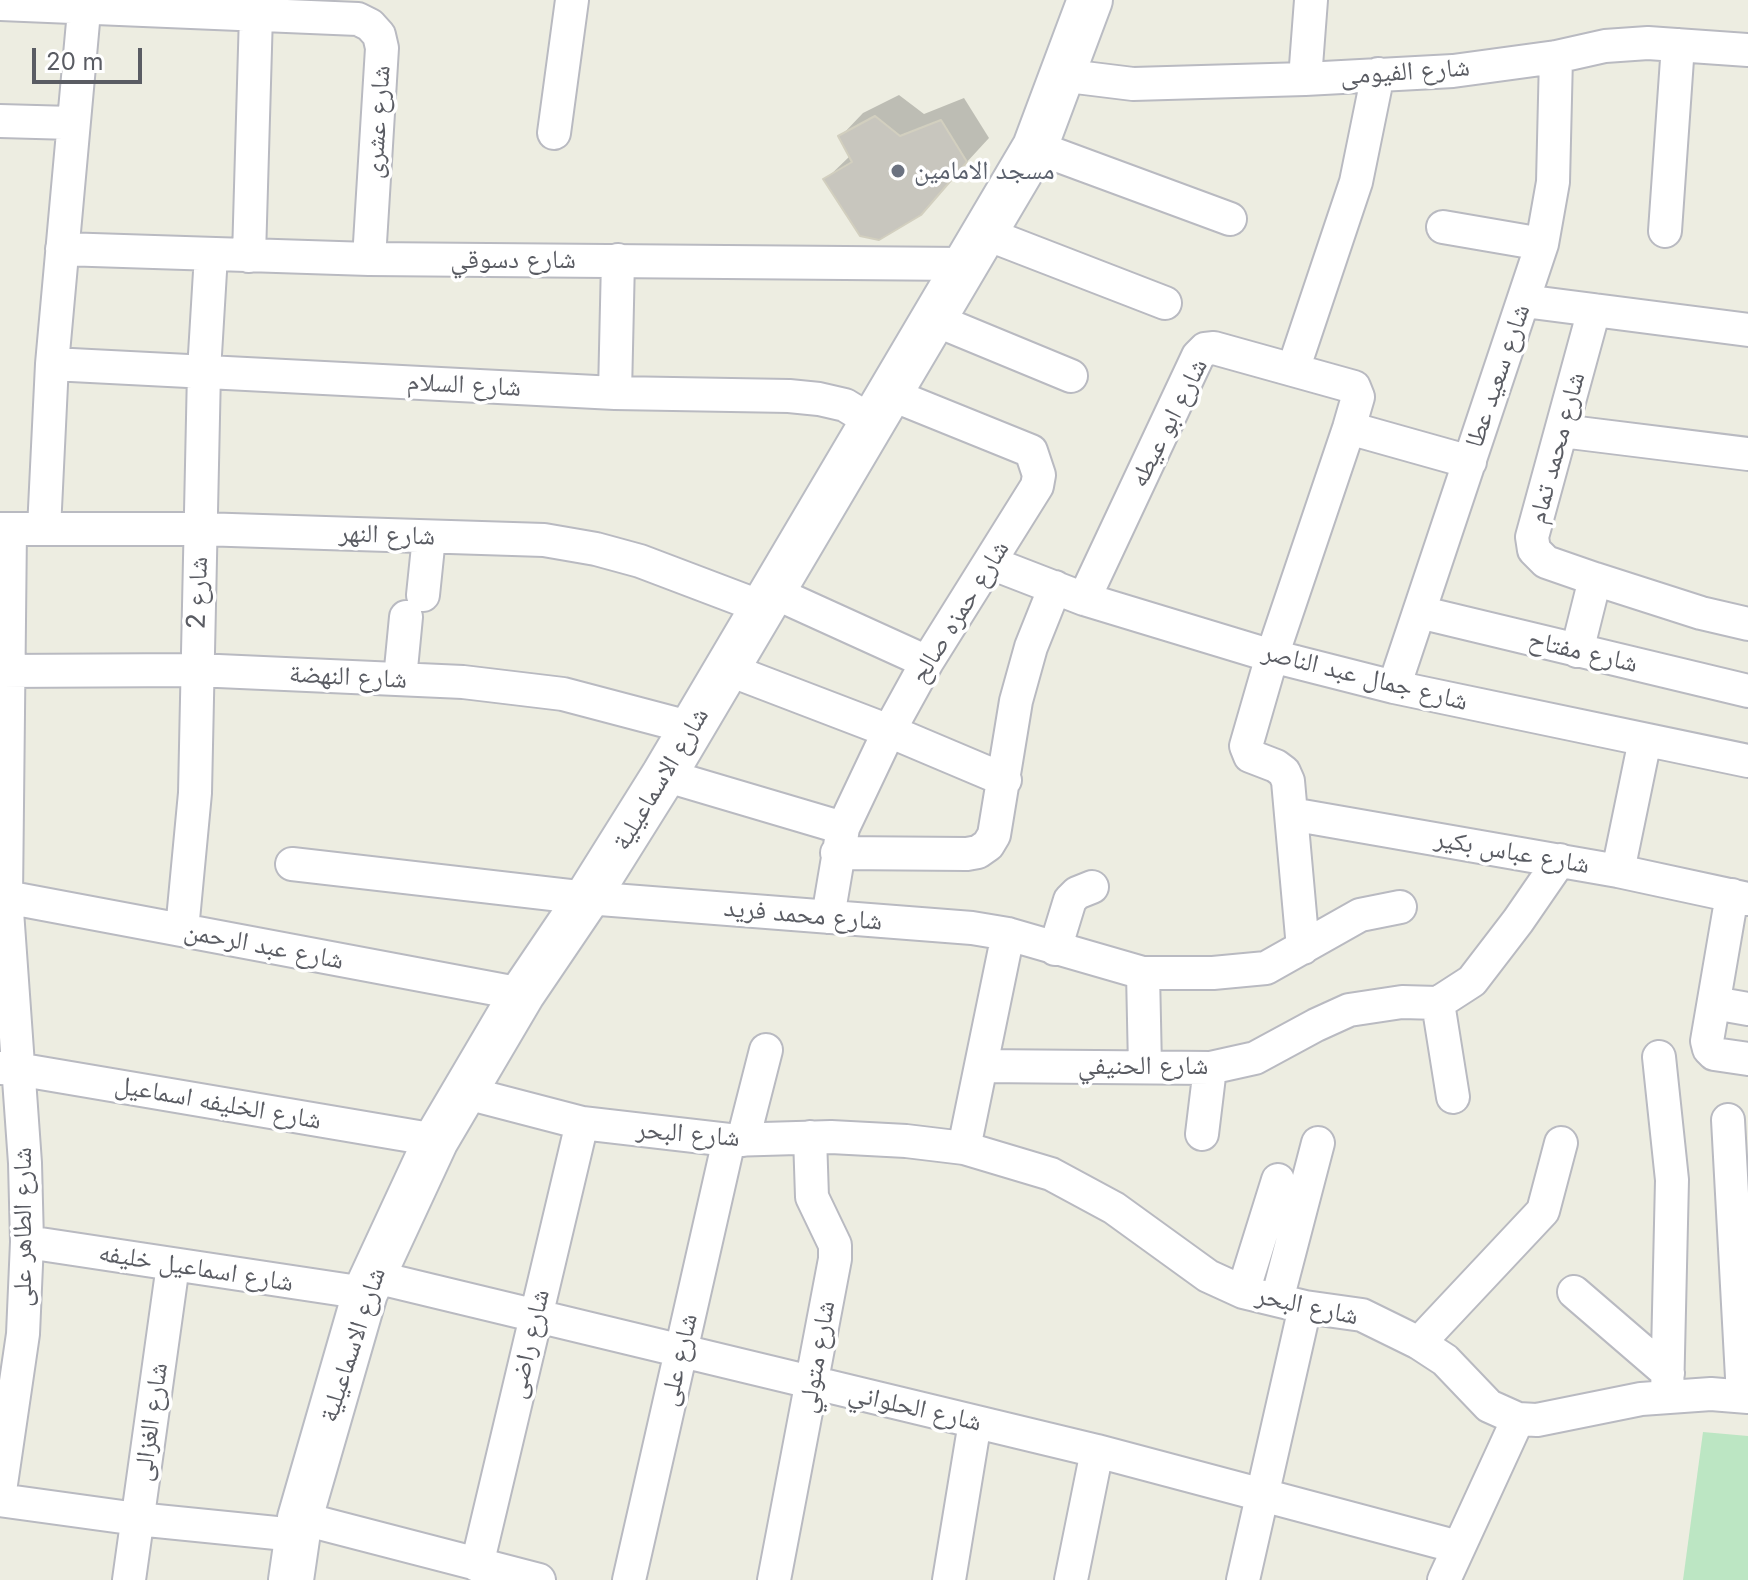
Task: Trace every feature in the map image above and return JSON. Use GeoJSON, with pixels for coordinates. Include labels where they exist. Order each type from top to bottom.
{"type":"FeatureCollection","features":[{"type":"Feature","properties":{"kind":"street"},"geometry":{"type":"LineString","coordinates":[[554,133],[572,0]]}},
{"type":"Feature","properties":{"kind":"street","name":"شارع الاسماعيلية"},"geometry":{"type":"LineString","coordinates":[[291,1580],[298,1526],[368,1285],[436,1140],[522,994],[664,775],[1035,147],[1090,0]]}},
{"type":"Feature","properties":{"kind":"street"},"geometry":{"type":"LineString","coordinates":[[1305,79],[1311,0]]}},
{"type":"Feature","properties":{"kind":"street","name":"شارع عشرى"},"geometry":{"type":"LineString","coordinates":[[0,4],[85,5],[358,19],[370,25],[379,35],[382,48],[369,259]]}},
{"type":"Feature","properties":{"kind":"street"},"geometry":{"type":"LineString","coordinates":[[44,529],[52,364],[85,5]]}},
{"type":"Feature","properties":{"kind":"street"},"geometry":{"type":"LineString","coordinates":[[249,256],[256,14]]}},
{"type":"Feature","properties":{"kind":"street","name":"شارع الفيومى"},"geometry":{"type":"LineString","coordinates":[[1060,75],[1133,84],[1305,79],[1453,71],[1556,57],[1605,46],[1648,43],[1748,50]]}},
{"type":"Feature","properties":{"kind":"street"},"geometry":{"type":"LineString","coordinates":[[1665,231],[1678,45]]}},
{"type":"Feature","properties":{"kind":"street","name":"شارع سعيد عطا"},"geometry":{"type":"LineString","coordinates":[[1394,687],[1542,244],[1553,182],[1556,57]]}},
{"type":"Feature","properties":{"kind":"street"},"geometry":{"type":"LineString","coordinates":[[1293,370],[1356,182],[1378,74]]}},
{"type":"Feature","properties":{"kind":"street"},"geometry":{"type":"LineString","coordinates":[[0,121],[72,123]]}},
{"type":"Feature","properties":{"kind":"street"},"geometry":{"type":"LineString","coordinates":[[1035,147],[1230,219]]}},
{"type":"Feature","properties":{"kind":"street"},"geometry":{"type":"LineString","coordinates":[[1443,227],[1542,244]]}},
{"type":"Feature","properties":{"kind":"street","name":"شارع دسوقي"},"geometry":{"type":"LineString","coordinates":[[62,249],[369,259],[618,260],[974,249]]}},
{"type":"Feature","properties":{"kind":"street"},"geometry":{"type":"LineString","coordinates":[[974,249],[1165,303]]}},
{"type":"Feature","properties":{"kind":"street","name":"شارع 2"},"geometry":{"type":"LineString","coordinates":[[182,930],[195,793],[204,371],[211,255]]}},
{"type":"Feature","properties":{"kind":"street"},"geometry":{"type":"LineString","coordinates":[[615,393],[618,260]]}},
{"type":"Feature","properties":{"kind":"street"},"geometry":{"type":"LineString","coordinates":[[1524,301],[1748,330]]}},
{"type":"Feature","properties":{"kind":"street","name":"شارع محمد تمام"},"geometry":{"type":"LineString","coordinates":[[1594,310],[1532,537],[1534,550],[1546,562],[1595,579],[1701,613],[1748,624]]}},
{"type":"Feature","properties":{"kind":"street"},"geometry":{"type":"LineString","coordinates":[[933,319],[1071,376]]}},
{"type":"Feature","properties":{"kind":"street","name":"شارع ابو عيطه"},"geometry":{"type":"LineString","coordinates":[[664,775],[840,840],[978,852],[988,845],[994,835],[1020,688],[1031,647],[1070,593],[1198,356],[1205,349],[1214,348],[1354,387],[1358,391],[1349,428]]}},
{"type":"Feature","properties":{"kind":"street","name":"شارع السلام"},"geometry":{"type":"LineString","coordinates":[[52,364],[615,393],[789,396],[881,408]]}},
{"type":"Feature","properties":{"kind":"street","name":"شارع حمزه صالح"},"geometry":{"type":"LineString","coordinates":[[828,917],[840,840],[889,731],[927,662],[1037,486],[1037,463],[1031,451],[881,408]]}},
{"type":"Feature","properties":{"kind":"street"},"geometry":{"type":"LineString","coordinates":[[1303,948],[1288,781],[1284,772],[1250,756],[1246,746],[1272,656],[1349,428],[1470,462]]}},
{"type":"Feature","properties":{"kind":"street"},"geometry":{"type":"LineString","coordinates":[[1562,431],[1748,454]]}},
{"type":"Feature","properties":{"kind":"street","name":"شارع النهر"},"geometry":{"type":"LineString","coordinates":[[5,529],[200,529],[544,540],[596,549],[768,600],[927,662]]}},
{"type":"Feature","properties":{"kind":"street","name":"شارع الطاهر على"},"geometry":{"type":"LineString","coordinates":[[0,1491],[11,1333],[27,1242],[25,1163],[9,1068],[5,529]]}},
{"type":"Feature","properties":{"kind":"street"},"geometry":{"type":"LineString","coordinates":[[400,679],[429,537]]}},
{"type":"Feature","properties":{"kind":"street","name":"شارع جمال عبد الناصر"},"geometry":{"type":"LineString","coordinates":[[991,563],[1070,593],[1272,656],[1394,687],[1748,761]]}},
{"type":"Feature","properties":{"kind":"street"},"geometry":{"type":"LineString","coordinates":[[1577,651],[1595,579]]}},
{"type":"Feature","properties":{"kind":"street","name":"شارع مفتاح"},"geometry":{"type":"LineString","coordinates":[[1419,612],[1748,691]]}},
{"type":"Feature","properties":{"kind":"street"},"geometry":{"type":"LineString","coordinates":[[727,669],[889,731],[1005,780]]}},
{"type":"Feature","properties":{"kind":"street","name":"شارع النهضة"},"geometry":{"type":"LineString","coordinates":[[4,671],[196,670],[463,682],[563,694],[692,728]]}},
{"type":"Feature","properties":{"kind":"street"},"geometry":{"type":"LineString","coordinates":[[1618,871],[1645,740]]}},
{"type":"Feature","properties":{"kind":"street","name":"شارع عباس بكير"},"geometry":{"type":"LineString","coordinates":[[1291,814],[1560,860],[1740,897]]}},
{"type":"Feature","properties":{"kind":"street"},"geometry":{"type":"LineString","coordinates":[[1453,1097],[1438,1003],[1472,981],[1560,860]]}},
{"type":"Feature","properties":{"kind":"street","name":"شارع محمد فريد"},"geometry":{"type":"LineString","coordinates":[[292,864],[587,898],[972,928],[1008,934],[1143,973],[1213,973],[1266,968],[1360,915],[1400,907]]}},
{"type":"Feature","properties":{"kind":"street"},"geometry":{"type":"LineString","coordinates":[[1055,949],[1070,900],[1077,893],[1092,887]]}},
{"type":"Feature","properties":{"kind":"street","name":"شارع عبد الرحمن"},"geometry":{"type":"LineString","coordinates":[[6,897],[522,994]]}},
{"type":"Feature","properties":{"kind":"street"},"geometry":{"type":"LineString","coordinates":[[1740,897],[1707,1041],[1714,1054],[1748,1059]]}},
{"type":"Feature","properties":{"kind":"street"},"geometry":{"type":"LineString","coordinates":[[964,1148],[1008,934]]}},
{"type":"Feature","properties":{"kind":"street"},"geometry":{"type":"LineString","coordinates":[[1143,973],[1145,1067]]}},
{"type":"Feature","properties":{"kind":"street","name":"شارع الحنيفي"},"geometry":{"type":"LineString","coordinates":[[981,1066],[1210,1068],[1255,1058],[1349,1010],[1402,1002],[1438,1003]]}},
{"type":"Feature","properties":{"kind":"street"},"geometry":{"type":"LineString","coordinates":[[1714,1003],[1748,1009]]}},
{"type":"Feature","properties":{"kind":"street","name":"شارع على"},"geometry":{"type":"LineString","coordinates":[[629,1580],[681,1351],[736,1140],[766,1050]]}},
{"type":"Feature","properties":{"kind":"street"},"geometry":{"type":"LineString","coordinates":[[1659,1057],[1672,1180],[1667,1385]]}},
{"type":"Feature","properties":{"kind":"street","name":"شارع الخليفه اسماعيل"},"geometry":{"type":"LineString","coordinates":[[9,1068],[436,1140]]}},
{"type":"Feature","properties":{"kind":"street"},"geometry":{"type":"LineString","coordinates":[[1202,1134],[1210,1068]]}},
{"type":"Feature","properties":{"kind":"street","name":"شارع البحر"},"geometry":{"type":"LineString","coordinates":[[463,1092],[582,1123],[736,1140],[810,1137],[906,1141],[964,1148],[1051,1174],[1114,1208],[1208,1276],[1243,1292],[1291,1304],[1362,1315],[1419,1343],[1445,1360],[1489,1406],[1518,1419]]}},
{"type":"Feature","properties":{"kind":"street"},"geometry":{"type":"LineString","coordinates":[[1574,1292],[1667,1385],[1711,1394],[1746,1396],[1728,1120]]}},
{"type":"Feature","properties":{"kind":"street","name":"شارع راضى"},"geometry":{"type":"LineString","coordinates":[[477,1565],[582,1123]]}},
{"type":"Feature","properties":{"kind":"street","name":"شارع متولي"},"geometry":{"type":"LineString","coordinates":[[774,1580],[835,1259],[835,1245],[812,1197],[810,1137]]}},
{"type":"Feature","properties":{"kind":"street"},"geometry":{"type":"LineString","coordinates":[[1243,1580],[1262,1495],[1318,1143]]}},
{"type":"Feature","properties":{"kind":"street"},"geometry":{"type":"LineString","coordinates":[[1419,1343],[1543,1211],[1561,1143]]}},
{"type":"Feature","properties":{"kind":"street"},"geometry":{"type":"LineString","coordinates":[[1243,1292],[1278,1180]]}},
{"type":"Feature","properties":{"kind":"street","name":"شارع اسماعيل خليفه"},"geometry":{"type":"LineString","coordinates":[[27,1242],[173,1265],[368,1285]]}},
{"type":"Feature","properties":{"kind":"street","name":"شارع الغزالى"},"geometry":{"type":"LineString","coordinates":[[129,1580],[173,1265]]}},
{"type":"Feature","properties":{"kind":"street","name":"شارع الحلواني"},"geometry":{"type":"LineString","coordinates":[[368,1285],[536,1316],[1097,1451],[1458,1547]]}},
{"type":"Feature","properties":{"kind":"street"},"geometry":{"type":"LineString","coordinates":[[1444,1580],[1518,1419],[1537,1420],[1641,1399],[1667,1385]]}},
{"type":"Feature","properties":{"kind":"street"},"geometry":{"type":"LineString","coordinates":[[949,1580],[975,1422]]}},
{"type":"Feature","properties":{"kind":"street"},"geometry":{"type":"LineString","coordinates":[[1071,1580],[1097,1451]]}},
{"type":"Feature","properties":{"kind":"street"},"geometry":{"type":"LineString","coordinates":[[0,1500],[137,1519],[298,1526],[539,1580]]}},
{"type":"Feature","properties":{"kind":"green space"},"geometry":{"type":"Polygon","coordinates":[[[1703,1432],[1748,1436],[1748,1580],[1683,1580],[1703,1432]]]}},
{"type":"Feature","properties":{"kind":"building","name":"مسجد الامامين"},"geometry":{"type":"Polygon","coordinates":[[[875,116],[900,136],[941,120],[967,162],[921,215],[879,240],[860,236],[823,179],[852,162],[838,136],[875,116]]]}},
{"type":"Feature","properties":{"kind":"place","name":"مسجد الامامين"},"geometry":{"type":"Point","coordinates":[898,171]}}]}
